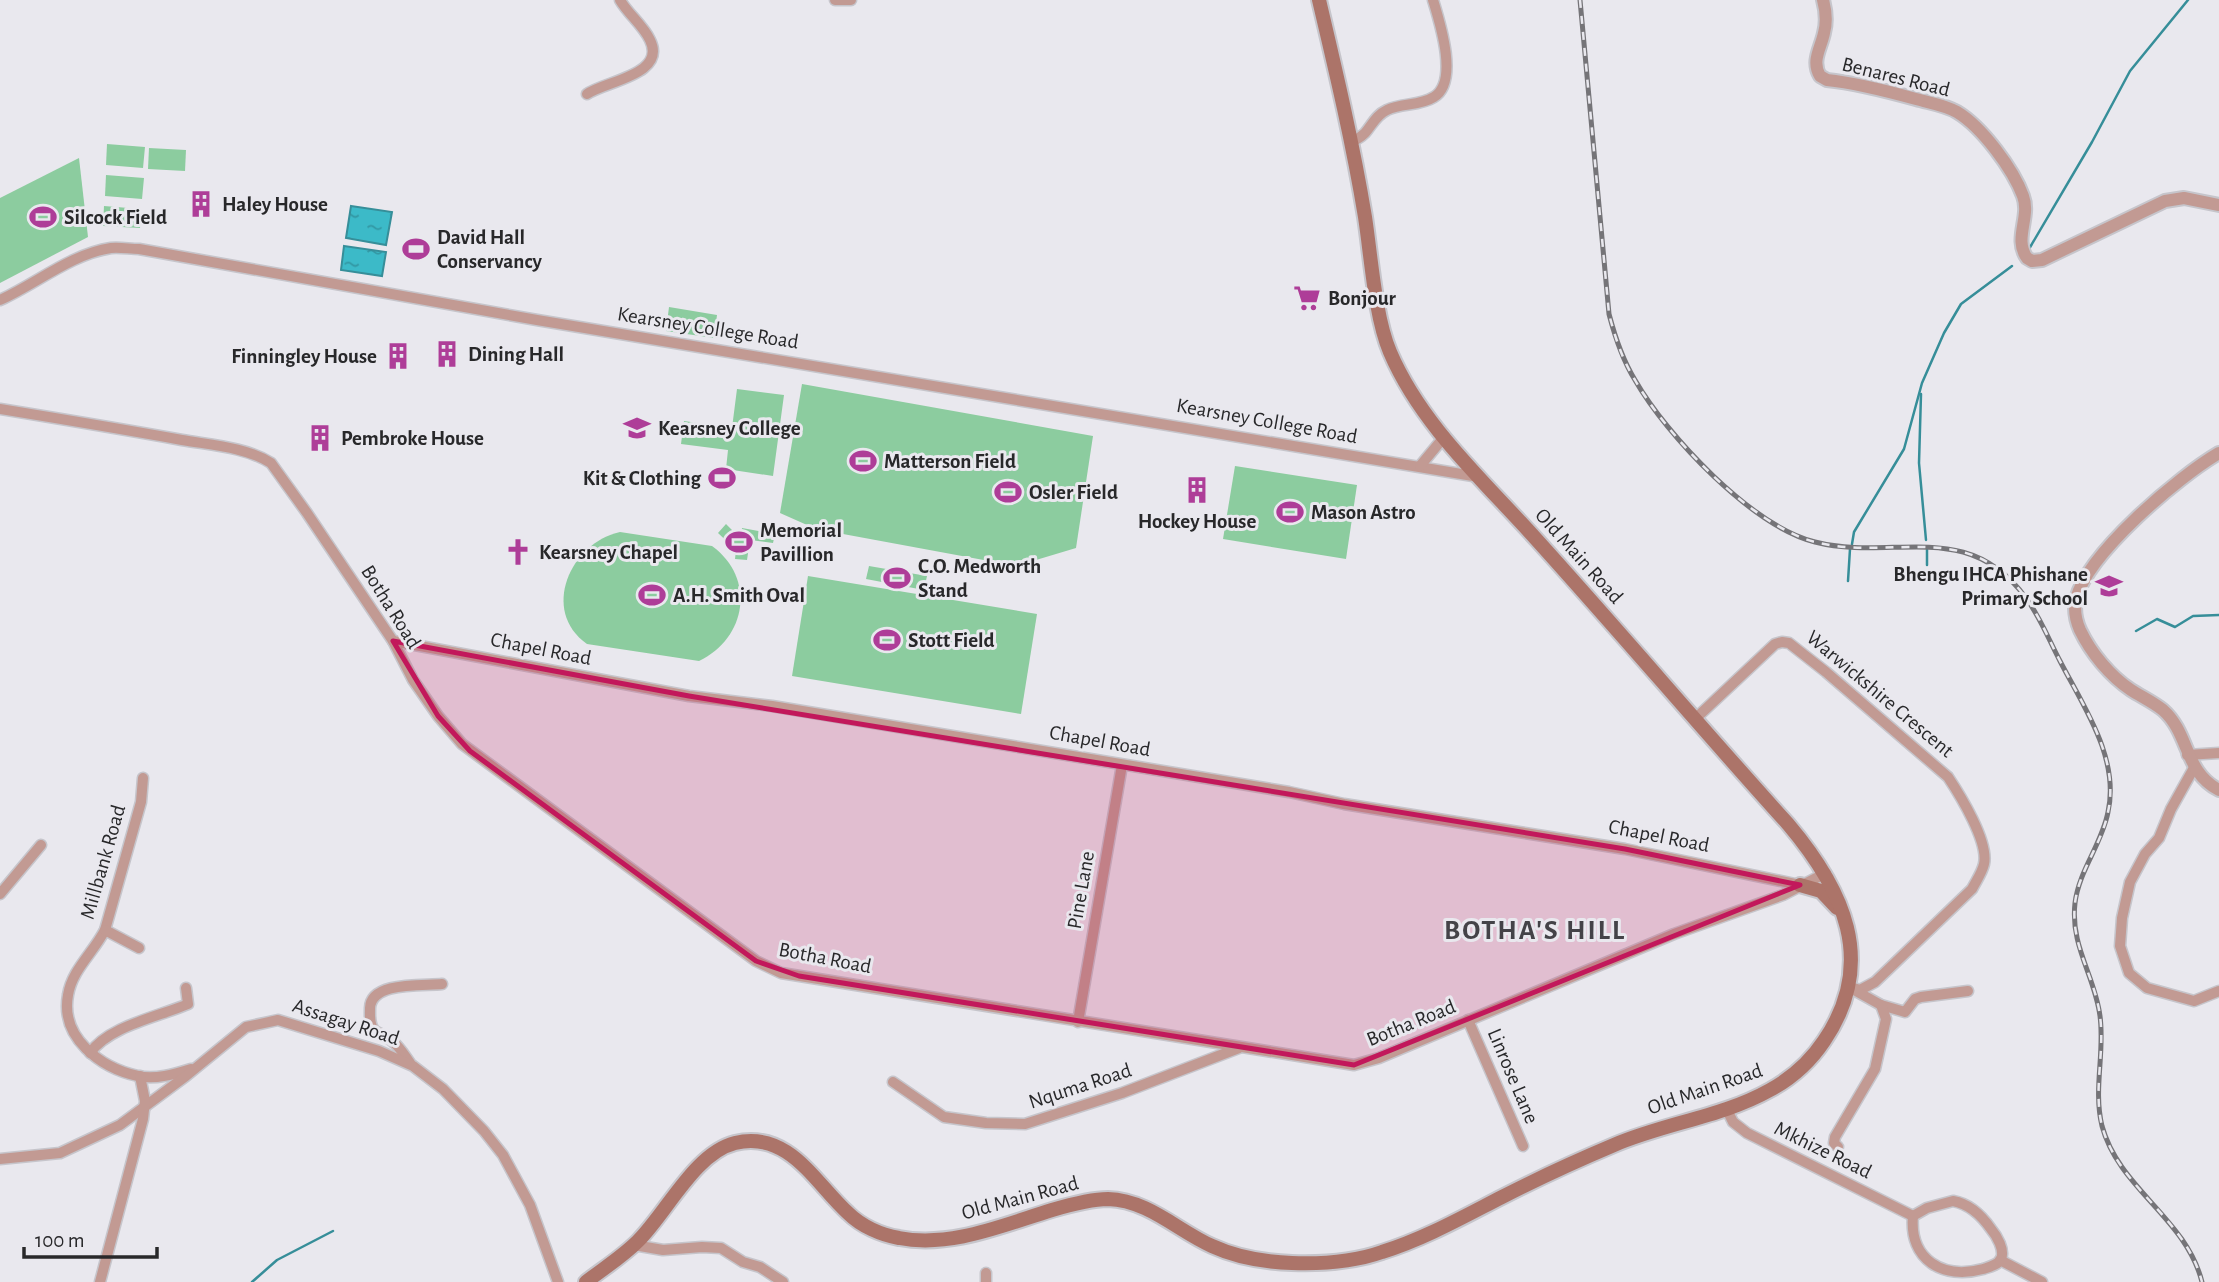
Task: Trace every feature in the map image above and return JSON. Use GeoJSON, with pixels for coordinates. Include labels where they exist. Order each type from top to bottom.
{"type":"FeatureCollection","features":[{"type":"Feature","properties":{"kind":"main road","name":"Old Main Road"},"geometry":{"type":"LineString","coordinates":[[586,1282],[634,1245],[707,1157],[730,1144],[754,1141],[776,1146],[794,1156],[848,1213],[861,1223],[894,1237],[928,1241],[951,1238],[1061,1208],[1106,1199],[1145,1208],[1209,1245],[1237,1256],[1287,1263],[1322,1263],[1364,1257],[1462,1219],[1576,1161],[1640,1134],[1726,1108],[1768,1092],[1792,1077],[1829,1034],[1847,986],[1851,962],[1848,927],[1838,896],[1814,854],[1479,477],[1413,397],[1388,349],[1351,142],[1319,0]]}},
{"type":"Feature","properties":{"kind":"main road"},"geometry":{"type":"LineString","coordinates":[[1800,885],[1828,896],[1848,927]]}},
{"type":"Feature","properties":{"kind":"street"},"geometry":{"type":"LineString","coordinates":[[587,94],[638,73],[650,60],[650,40],[620,0]]}},
{"type":"Feature","properties":{"kind":"street"},"geometry":{"type":"LineString","coordinates":[[835,0],[851,0]]}},
{"type":"Feature","properties":{"kind":"street"},"geometry":{"type":"LineString","coordinates":[[1351,142],[1364,135],[1378,115],[1386,110],[1427,100],[1441,92],[1447,74],[1446,59],[1433,0]]}},
{"type":"Feature","properties":{"kind":"street","name":"Benares Road"},"geometry":{"type":"LineString","coordinates":[[1823,0],[1826,11],[1825,32],[1816,62],[1820,76],[1946,107],[1983,134],[2024,197],[2026,208],[2021,244],[2027,258],[2032,261],[2049,257],[2165,201],[2184,198],[2215,201]]}},
{"type":"Feature","properties":{"kind":"street","name":"Kearsney College Road"},"geometry":{"type":"LineString","coordinates":[[0,300],[76,259],[95,252],[113,248],[139,249],[537,320],[1479,477]]}},
{"type":"Feature","properties":{"kind":"street","name":"Botha Road"},"geometry":{"type":"LineString","coordinates":[[0,409],[206,445],[263,458],[277,471],[307,513],[393,642],[419,689],[462,744],[768,968],[799,976],[1354,1065],[1379,1058],[1674,934],[1783,895],[1826,873]]}},
{"type":"Feature","properties":{"kind":"street"},"geometry":{"type":"LineString","coordinates":[[1420,466],[1445,436]]}},
{"type":"Feature","properties":{"kind":"street"},"geometry":{"type":"LineString","coordinates":[[2219,453],[2176,483],[2116,538],[2093,564],[2082,583],[2076,604],[2080,630],[2098,658],[2117,680],[2167,715],[2179,732],[2200,777],[2219,790]]}},
{"type":"Feature","properties":{"kind":"street","name":"Chapel Road"},"geometry":{"type":"LineString","coordinates":[[393,642],[689,696],[772,706],[1625,849],[1800,885]]}},
{"type":"Feature","properties":{"kind":"street","name":"Warwickshire Crescent"},"geometry":{"type":"LineString","coordinates":[[1695,719],[1775,644],[1789,643],[1948,777],[1960,795],[1984,851],[1984,863],[1978,879],[1972,889],[1875,982],[1860,990],[1847,986]]}},
{"type":"Feature","properties":{"kind":"street"},"geometry":{"type":"LineString","coordinates":[[2191,761],[2219,753]]}},
{"type":"Feature","properties":{"kind":"street"},"geometry":{"type":"LineString","coordinates":[[2191,761],[2159,838],[2130,882],[2122,918],[2120,946],[2129,973],[2147,988],[2194,1001],[2219,991]]}},
{"type":"Feature","properties":{"kind":"street","name":"Pine Lane"},"geometry":{"type":"LineString","coordinates":[[1078,1022],[1122,765]]}},
{"type":"Feature","properties":{"kind":"street","name":"Millbank Road"},"geometry":{"type":"LineString","coordinates":[[143,778],[141,802],[105,930],[75,973],[67,999],[71,1027],[80,1043],[104,1063],[140,1076],[169,1075],[197,1067]]}},
{"type":"Feature","properties":{"kind":"street"},"geometry":{"type":"LineString","coordinates":[[0,894],[41,845]]}},
{"type":"Feature","properties":{"kind":"street"},"geometry":{"type":"LineString","coordinates":[[105,930],[139,948]]}},
{"type":"Feature","properties":{"kind":"street"},"geometry":{"type":"LineString","coordinates":[[413,1066],[395,1043],[374,1030],[370,1019],[370,1004],[373,997],[387,989],[442,984]]}},
{"type":"Feature","properties":{"kind":"street"},"geometry":{"type":"LineString","coordinates":[[1847,986],[1881,1005],[1905,1012],[1915,999],[1968,991]]}},
{"type":"Feature","properties":{"kind":"street"},"geometry":{"type":"LineString","coordinates":[[90,1053],[99,1041],[109,1035],[188,1004],[186,988]]}},
{"type":"Feature","properties":{"kind":"street"},"geometry":{"type":"LineString","coordinates":[[1838,1147],[1834,1143],[1835,1137],[1875,1069],[1886,1019],[1881,1005]]}},
{"type":"Feature","properties":{"kind":"street","name":"Assagay Road"},"geometry":{"type":"LineString","coordinates":[[0,1159],[69,1150],[120,1125],[246,1027],[278,1020],[342,1038],[413,1066],[464,1109],[503,1155],[530,1205],[558,1282]]}},
{"type":"Feature","properties":{"kind":"street","name":"Linrose Lane"},"geometry":{"type":"LineString","coordinates":[[1468,1020],[1523,1146]]}},
{"type":"Feature","properties":{"kind":"street","name":"Nquma Road"},"geometry":{"type":"LineString","coordinates":[[893,1083],[944,1117],[986,1123],[1025,1124],[1122,1093],[1241,1047]]}},
{"type":"Feature","properties":{"kind":"street"},"geometry":{"type":"LineString","coordinates":[[100,1282],[145,1108],[140,1076]]}},
{"type":"Feature","properties":{"kind":"street","name":"Mkhize Road"},"geometry":{"type":"LineString","coordinates":[[1726,1108],[1733,1122],[1747,1133],[1913,1216]]}},
{"type":"Feature","properties":{"kind":"street"},"geometry":{"type":"LineString","coordinates":[[1939,1203],[1961,1203],[1984,1220],[1996,1235],[2001,1250],[2000,1260],[1990,1267],[1960,1274],[1941,1269],[1924,1258],[1916,1243],[1911,1229],[1913,1216],[1939,1203]]}},
{"type":"Feature","properties":{"kind":"street"},"geometry":{"type":"LineString","coordinates":[[634,1245],[663,1250],[721,1248],[783,1282]]}},
{"type":"Feature","properties":{"kind":"street"},"geometry":{"type":"LineString","coordinates":[[2000,1260],[2042,1282]]}},
{"type":"Feature","properties":{"kind":"highlighted area"},"geometry":{"type":"Polygon","coordinates":[[[393,641],[689,696],[1625,849],[1800,885],[1354,1065],[799,976],[756,961],[470,751],[438,716],[393,641]]]}},
{"type":"Feature","properties":{"kind":"green space"},"geometry":{"type":"Polygon","coordinates":[[[107,144],[145,147],[143,168],[106,165],[107,144]]]}},
{"type":"Feature","properties":{"kind":"green space"},"geometry":{"type":"Polygon","coordinates":[[[149,148],[186,150],[185,171],[148,169],[149,148]]]}},
{"type":"Feature","properties":{"kind":"green space","name":"Silcock Field"},"geometry":{"type":"Polygon","coordinates":[[[79,158],[88,237],[0,283],[0,198],[79,158]]]}},
{"type":"Feature","properties":{"kind":"green space"},"geometry":{"type":"Polygon","coordinates":[[[106,175],[144,178],[142,199],[105,196],[106,175]]]}},
{"type":"Feature","properties":{"kind":"green space"},"geometry":{"type":"Polygon","coordinates":[[[104,206],[141,209],[140,228],[103,226],[104,206]]]}},
{"type":"Feature","properties":{"kind":"green space"},"geometry":{"type":"Polygon","coordinates":[[[669,307],[717,315],[714,338],[666,331],[669,307]]]}},
{"type":"Feature","properties":{"kind":"green space"},"geometry":{"type":"Polygon","coordinates":[[[802,384],[1093,436],[1076,548],[1016,566],[816,529],[780,513],[802,384]]]}},
{"type":"Feature","properties":{"kind":"green space"},"geometry":{"type":"Polygon","coordinates":[[[737,389],[784,395],[773,476],[726,469],[728,450],[681,444],[684,421],[732,428],[737,389]]]}},
{"type":"Feature","properties":{"kind":"green space","name":"Mason Astro"},"geometry":{"type":"Polygon","coordinates":[[[1235,466],[1357,485],[1346,559],[1223,539],[1235,466]]]}},
{"type":"Feature","properties":{"kind":"green space","name":"Memorial Pavillion"},"geometry":{"type":"Polygon","coordinates":[[[726,524],[741,539],[742,528],[775,534],[773,543],[750,540],[747,560],[735,559],[736,550],[718,533],[726,524]]]}},
{"type":"Feature","properties":{"kind":"green space","name":"A.H. Smith Oval"},"geometry":{"type":"Polygon","coordinates":[[[620,532],[712,546],[726,559],[740,590],[740,607],[736,623],[715,651],[699,661],[587,644],[573,630],[565,614],[567,580],[575,564],[587,550],[602,539],[620,532]]]}},
{"type":"Feature","properties":{"kind":"green space","name":"C.O. Medworth Stand"},"geometry":{"type":"Polygon","coordinates":[[[869,566],[927,576],[924,590],[866,579],[869,566]]]}},
{"type":"Feature","properties":{"kind":"green space","name":"Stott Field"},"geometry":{"type":"Polygon","coordinates":[[[808,576],[1037,614],[1021,714],[792,676],[808,576]]]}},
{"type":"Feature","properties":{"kind":"water"},"geometry":{"type":"Polygon","coordinates":[[[351,206],[392,212],[386,245],[346,238],[351,206]]]}},
{"type":"Feature","properties":{"kind":"water"},"geometry":{"type":"Polygon","coordinates":[[[344,246],[386,252],[382,276],[341,270],[344,246]]]}},
{"type":"Feature","properties":{"kind":"waterway"},"geometry":{"type":"LineString","coordinates":[[2029,249],[2130,71],[2188,0]]}},
{"type":"Feature","properties":{"kind":"waterway"},"geometry":{"type":"LineString","coordinates":[[1852,544],[1854,532],[1904,449],[1922,383],[1944,333],[1961,304],[2012,266]]}},
{"type":"Feature","properties":{"kind":"waterway"},"geometry":{"type":"LineString","coordinates":[[1921,394],[1919,463],[1926,540]]}},
{"type":"Feature","properties":{"kind":"waterway"},"geometry":{"type":"LineString","coordinates":[[1848,581],[1850,549]]}},
{"type":"Feature","properties":{"kind":"waterway"},"geometry":{"type":"LineString","coordinates":[[1927,549],[1927,565]]}},
{"type":"Feature","properties":{"kind":"waterway"},"geometry":{"type":"LineString","coordinates":[[2136,631],[2157,619],[2175,627],[2193,616],[2219,615]]}},
{"type":"Feature","properties":{"kind":"waterway"},"geometry":{"type":"LineString","coordinates":[[252,1282],[277,1260],[333,1231]]}},
{"type":"Feature","properties":{"kind":"railway"},"geometry":{"type":"LineString","coordinates":[[1580,0],[1609,314],[1626,364],[1649,402],[1689,452],[1713,476],[1765,518],[1790,533],[1815,542],[1844,547],[1928,547],[1954,550],[1979,558],[2003,573],[2036,613],[2088,714],[2104,752],[2110,792],[2105,824],[2077,891],[2074,919],[2079,947],[2100,1016],[2099,1098],[2102,1126],[2123,1168],[2182,1239],[2202,1282]]}},
{"type":"Feature","properties":{"kind":"place","name":"Haley House"},"geometry":{"type":"Point","coordinates":[201,204]}},
{"type":"Feature","properties":{"kind":"place","name":"Silcock Field"},"geometry":{"type":"Point","coordinates":[43,217]}},
{"type":"Feature","properties":{"kind":"place","name":"David Hall Conservancy"},"geometry":{"type":"Point","coordinates":[416,249]}},
{"type":"Feature","properties":{"kind":"place","name":"Bonjour"},"geometry":{"type":"Point","coordinates":[1307,298]}},
{"type":"Feature","properties":{"kind":"place","name":"Dining Hall"},"geometry":{"type":"Point","coordinates":[447,354]}},
{"type":"Feature","properties":{"kind":"place","name":"Finningley House"},"geometry":{"type":"Point","coordinates":[398,356]}},
{"type":"Feature","properties":{"kind":"place","name":"Kearsney College"},"geometry":{"type":"Point","coordinates":[637,428]}},
{"type":"Feature","properties":{"kind":"place","name":"Pembroke House"},"geometry":{"type":"Point","coordinates":[320,438]}},
{"type":"Feature","properties":{"kind":"place","name":"Matterson Field"},"geometry":{"type":"Point","coordinates":[863,461]}},
{"type":"Feature","properties":{"kind":"place","name":"Kit & Clothing"},"geometry":{"type":"Point","coordinates":[722,478]}},
{"type":"Feature","properties":{"kind":"place","name":"Hockey House"},"geometry":{"type":"Point","coordinates":[1197,490]}},
{"type":"Feature","properties":{"kind":"place","name":"Osler Field"},"geometry":{"type":"Point","coordinates":[1008,492]}},
{"type":"Feature","properties":{"kind":"place","name":"Mason Astro"},"geometry":{"type":"Point","coordinates":[1290,512]}},
{"type":"Feature","properties":{"kind":"place","name":"Memorial Pavillion"},"geometry":{"type":"Point","coordinates":[739,542]}},
{"type":"Feature","properties":{"kind":"place","name":"Kearsney Chapel"},"geometry":{"type":"Point","coordinates":[518,552]}},
{"type":"Feature","properties":{"kind":"place","name":"C.O. Medworth Stand"},"geometry":{"type":"Point","coordinates":[897,578]}},
{"type":"Feature","properties":{"kind":"place","name":"Bhengu IHCA Phishane Primary School"},"geometry":{"type":"Point","coordinates":[2109,586]}},
{"type":"Feature","properties":{"kind":"place","name":"A.H. Smith Oval"},"geometry":{"type":"Point","coordinates":[652,595]}},
{"type":"Feature","properties":{"kind":"place","name":"Stott Field"},"geometry":{"type":"Point","coordinates":[887,640]}},
{"type":"Feature","properties":{"kind":"district","name":"BOTHA'S HILL"},"geometry":{"type":"Point","coordinates":[1535,931]}}]}
